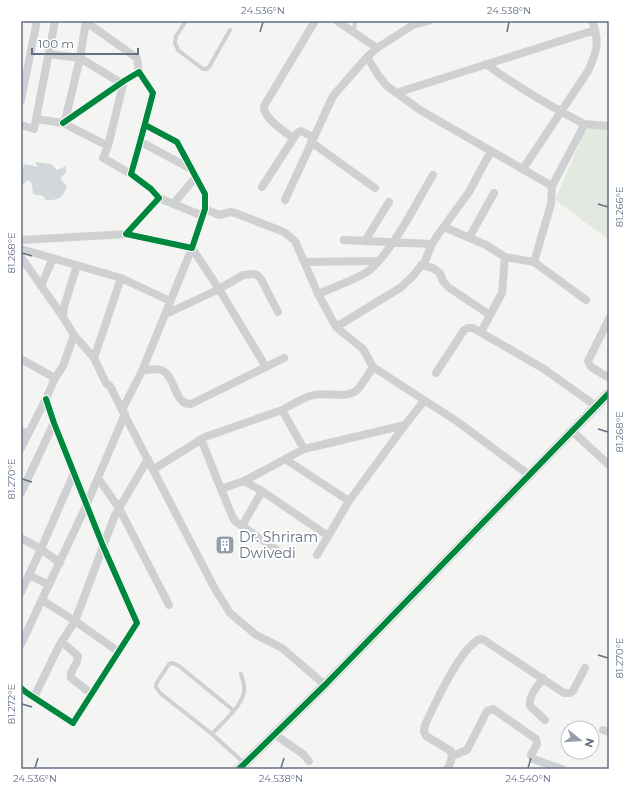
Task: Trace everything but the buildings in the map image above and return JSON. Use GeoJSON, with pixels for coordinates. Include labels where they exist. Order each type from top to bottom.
{"type":"FeatureCollection","features":[{"type":"Feature","properties":{"kind":"street"},"geometry":{"type":"LineString","coordinates":[[21,100],[37,21]]}},
{"type":"Feature","properties":{"kind":"street"},"geometry":{"type":"LineString","coordinates":[[21,126],[34,128],[45,70],[50,54],[55,21]]}},
{"type":"Feature","properties":{"kind":"street"},"geometry":{"type":"LineString","coordinates":[[64,122],[80,58],[87,21],[137,58],[140,72],[152,93],[141,142],[131,174]]}},
{"type":"Feature","properties":{"kind":"street"},"geometry":{"type":"LineString","coordinates":[[293,138],[267,116],[264,109],[266,102],[315,21]]}},
{"type":"Feature","properties":{"kind":"street"},"geometry":{"type":"LineString","coordinates":[[337,21],[377,48]]}},
{"type":"Feature","properties":{"kind":"street"},"geometry":{"type":"LineString","coordinates":[[285,200],[333,96],[367,57],[377,48],[413,23],[428,21]]}},
{"type":"Feature","properties":{"kind":"street"},"geometry":{"type":"LineString","coordinates":[[523,169],[560,111],[588,71],[597,47],[597,36],[592,21]]}},
{"type":"Feature","properties":{"kind":"street"},"geometry":{"type":"LineString","coordinates":[[396,93],[595,30]]}},
{"type":"Feature","properties":{"kind":"street"},"geometry":{"type":"LineString","coordinates":[[50,54],[80,58],[123,82]]}},
{"type":"Feature","properties":{"kind":"street"},"geometry":{"type":"LineString","coordinates":[[367,57],[387,86],[420,110],[552,186]]}},
{"type":"Feature","properties":{"kind":"street"},"geometry":{"type":"LineString","coordinates":[[486,64],[512,83],[584,124],[609,126]]}},
{"type":"Feature","properties":{"kind":"street"},"geometry":{"type":"LineString","coordinates":[[64,122],[140,72]]}},
{"type":"Feature","properties":{"kind":"street"},"geometry":{"type":"LineString","coordinates":[[123,82],[108,146],[103,158],[131,174],[151,189],[159,198],[173,204],[219,215],[231,212],[235,213],[284,232],[295,240],[318,294],[336,327],[363,349],[373,367],[458,422],[529,475]]}},
{"type":"Feature","properties":{"kind":"street"},"geometry":{"type":"LineString","coordinates":[[36,120],[64,122],[108,146]]}},
{"type":"Feature","properties":{"kind":"street"},"geometry":{"type":"LineString","coordinates":[[534,262],[551,204],[552,186],[584,124]]}},
{"type":"Feature","properties":{"kind":"street"},"geometry":{"type":"LineString","coordinates":[[21,644],[60,563],[98,478],[124,412],[166,314],[192,248],[204,212],[205,194],[195,178],[177,142],[145,125]]}},
{"type":"Feature","properties":{"kind":"street"},"geometry":{"type":"LineString","coordinates":[[262,187],[293,138],[300,131],[374,188]]}},
{"type":"Feature","properties":{"kind":"street"},"geometry":{"type":"LineString","coordinates":[[141,142],[191,169]]}},
{"type":"Feature","properties":{"kind":"street"},"geometry":{"type":"LineString","coordinates":[[336,327],[400,288],[412,278],[425,261],[432,244],[469,192],[491,151]]}},
{"type":"Feature","properties":{"kind":"street"},"geometry":{"type":"LineString","coordinates":[[318,294],[362,274],[377,262],[393,243],[433,175]]}},
{"type":"Feature","properties":{"kind":"street"},"geometry":{"type":"LineString","coordinates":[[173,204],[195,178]]}},
{"type":"Feature","properties":{"kind":"street"},"geometry":{"type":"LineString","coordinates":[[470,238],[494,193]]}},
{"type":"Feature","properties":{"kind":"street"},"geometry":{"type":"LineString","coordinates":[[128,234],[126,234],[159,198]]}},
{"type":"Feature","properties":{"kind":"street"},"geometry":{"type":"LineString","coordinates":[[365,241],[389,202]]}},
{"type":"Feature","properties":{"kind":"street"},"geometry":{"type":"LineString","coordinates":[[444,227],[486,245],[505,257],[534,262],[586,300]]}},
{"type":"Feature","properties":{"kind":"street"},"geometry":{"type":"LineString","coordinates":[[21,240],[128,234],[192,248],[219,289],[266,367]]}},
{"type":"Feature","properties":{"kind":"street"},"geometry":{"type":"LineString","coordinates":[[344,240],[432,244]]}},
{"type":"Feature","properties":{"kind":"street"},"geometry":{"type":"LineString","coordinates":[[21,250],[121,278],[170,302]]}},
{"type":"Feature","properties":{"kind":"street"},"geometry":{"type":"LineString","coordinates":[[21,257],[74,335],[94,358],[106,383],[110,386],[154,469],[215,589],[230,613],[256,635],[282,648],[325,685]]}},
{"type":"Feature","properties":{"kind":"street"},"geometry":{"type":"LineString","coordinates":[[481,332],[500,299],[504,288],[505,257]]}},
{"type":"Feature","properties":{"kind":"street"},"geometry":{"type":"LineString","coordinates":[[41,286],[54,258]]}},
{"type":"Feature","properties":{"kind":"street"},"geometry":{"type":"LineString","coordinates":[[305,262],[377,262]]}},
{"type":"Feature","properties":{"kind":"street"},"geometry":{"type":"LineString","coordinates":[[63,317],[64,307],[77,265]]}},
{"type":"Feature","properties":{"kind":"street"},"geometry":{"type":"LineString","coordinates":[[422,266],[433,268],[440,273],[443,281],[448,287],[490,315]]}},
{"type":"Feature","properties":{"kind":"street"},"geometry":{"type":"LineString","coordinates":[[166,314],[219,289],[243,275],[248,274],[257,275],[265,285],[278,312]]}},
{"type":"Feature","properties":{"kind":"street"},"geometry":{"type":"LineString","coordinates":[[94,358],[121,278]]}},
{"type":"Feature","properties":{"kind":"street"},"geometry":{"type":"LineString","coordinates":[[609,319],[588,361],[591,367],[609,378]]}},
{"type":"Feature","properties":{"kind":"street"},"geometry":{"type":"LineString","coordinates":[[436,373],[464,330],[473,328],[544,369],[596,406]]}},
{"type":"Feature","properties":{"kind":"street"},"geometry":{"type":"LineString","coordinates":[[21,448],[25,432],[46,399],[55,378],[63,366],[74,335]]}},
{"type":"Feature","properties":{"kind":"street"},"geometry":{"type":"LineString","coordinates":[[142,371],[156,369],[165,372],[170,378],[181,400],[184,403],[191,404],[284,358]]}},
{"type":"Feature","properties":{"kind":"street"},"geometry":{"type":"LineString","coordinates":[[21,359],[55,378]]}},
{"type":"Feature","properties":{"kind":"street"},"geometry":{"type":"LineString","coordinates":[[154,469],[202,439],[282,410],[312,395],[330,393],[343,395],[350,394],[357,390],[373,367]]}},
{"type":"Feature","properties":{"kind":"street"},"geometry":{"type":"LineString","coordinates":[[241,766],[325,685],[609,393]]}},
{"type":"Feature","properties":{"kind":"street"},"geometry":{"type":"LineString","coordinates":[[21,688],[73,723],[137,623],[86,506],[46,399]]}},
{"type":"Feature","properties":{"kind":"street"},"geometry":{"type":"LineString","coordinates":[[317,555],[349,501],[424,401]]}},
{"type":"Feature","properties":{"kind":"street"},"geometry":{"type":"LineString","coordinates":[[282,410],[304,449]]}},
{"type":"Feature","properties":{"kind":"street"},"geometry":{"type":"LineString","coordinates":[[21,493],[54,423]]}},
{"type":"Feature","properties":{"kind":"street"},"geometry":{"type":"LineString","coordinates":[[221,489],[244,481],[304,449],[405,425]]}},
{"type":"Feature","properties":{"kind":"street"},"geometry":{"type":"LineString","coordinates":[[572,431],[609,465]]}},
{"type":"Feature","properties":{"kind":"street"},"geometry":{"type":"LineString","coordinates":[[202,439],[233,518],[236,522],[280,553]]}},
{"type":"Feature","properties":{"kind":"street"},"geometry":{"type":"LineString","coordinates":[[34,697],[55,653],[75,621],[115,515],[148,459]]}},
{"type":"Feature","properties":{"kind":"street"},"geometry":{"type":"LineString","coordinates":[[285,459],[349,501]]}},
{"type":"Feature","properties":{"kind":"street"},"geometry":{"type":"LineString","coordinates":[[21,592],[74,473]]}},
{"type":"Feature","properties":{"kind":"street"},"geometry":{"type":"LineString","coordinates":[[98,478],[119,508],[169,605]]}},
{"type":"Feature","properties":{"kind":"street"},"geometry":{"type":"LineString","coordinates":[[244,481],[328,536]]}},
{"type":"Feature","properties":{"kind":"street"},"geometry":{"type":"LineString","coordinates":[[242,526],[262,492]]}},
{"type":"Feature","properties":{"kind":"street"},"geometry":{"type":"LineString","coordinates":[[21,538],[41,549],[60,563]]}},
{"type":"Feature","properties":{"kind":"street"},"geometry":{"type":"LineString","coordinates":[[29,575],[49,585]]}},
{"type":"Feature","properties":{"kind":"street"},"geometry":{"type":"LineString","coordinates":[[42,600],[75,621],[118,652]]}},
{"type":"Feature","properties":{"kind":"street"},"geometry":{"type":"LineString","coordinates":[[447,769],[452,761],[451,751],[426,736],[424,731],[425,725],[446,683],[466,650],[472,644],[480,639],[484,640],[564,693],[570,694],[586,668]]}},
{"type":"Feature","properties":{"kind":"street"},"geometry":{"type":"LineString","coordinates":[[62,642],[78,656],[77,662],[71,673],[71,678],[92,694]]}},
{"type":"Feature","properties":{"kind":"street"},"geometry":{"type":"LineString","coordinates":[[543,678],[529,702],[530,706],[544,720]]}},
{"type":"Feature","properties":{"kind":"street"},"geometry":{"type":"LineString","coordinates":[[452,756],[466,750],[487,711],[493,709],[536,739],[537,744],[531,755],[533,759],[562,769]]}},
{"type":"Feature","properties":{"kind":"street"},"geometry":{"type":"LineString","coordinates":[[274,734],[303,754],[309,761]]}},
{"type":"Feature","properties":{"kind":"lane"},"geometry":{"type":"LineString","coordinates":[[186,21],[176,36],[175,43],[178,50],[203,69],[209,67],[230,30]]}},
{"type":"Feature","properties":{"kind":"lane"},"geometry":{"type":"LineString","coordinates":[[354,32],[355,21]]}},
{"type":"Feature","properties":{"kind":"lane"},"geometry":{"type":"LineString","coordinates":[[233,710],[179,666],[172,663],[169,664],[156,684],[158,691],[212,734],[241,766]]}},
{"type":"Feature","properties":{"kind":"lane"},"geometry":{"type":"LineString","coordinates":[[212,734],[239,705],[244,691],[241,674]]}},
{"type":"Feature","properties":{"kind":"shaded area"},"geometry":{"type":"Polygon","coordinates":[[[588,124],[609,127],[609,240],[555,200],[588,124]]]}},
{"type":"Feature","properties":{"kind":"shaded area"},"geometry":{"type":"Polygon","coordinates":[[[35,162],[51,164],[57,170],[66,166],[66,173],[60,178],[67,187],[59,198],[54,200],[46,200],[43,196],[33,194],[32,184],[29,180],[23,184],[21,183],[21,171],[25,164],[38,167],[35,162]]]}},
{"type":"Feature","properties":{"kind":"cycle path"},"geometry":{"type":"LineString","coordinates":[[63,123],[139,72],[153,93],[131,174],[151,189],[159,198],[126,234],[192,248],[205,209],[205,194],[177,142],[145,125]]}},
{"type":"Feature","properties":{"kind":"cycle path"},"geometry":{"type":"LineString","coordinates":[[239,769],[325,685],[609,393]]}},
{"type":"Feature","properties":{"kind":"cycle path"},"geometry":{"type":"LineString","coordinates":[[21,688],[73,723],[137,623],[103,546],[54,423],[46,399]]}},
{"type":"Feature","properties":{"kind":"place","name":"Dr. Shriram Dwivedi"},"geometry":{"type":"Point","coordinates":[225,545]}}]}
